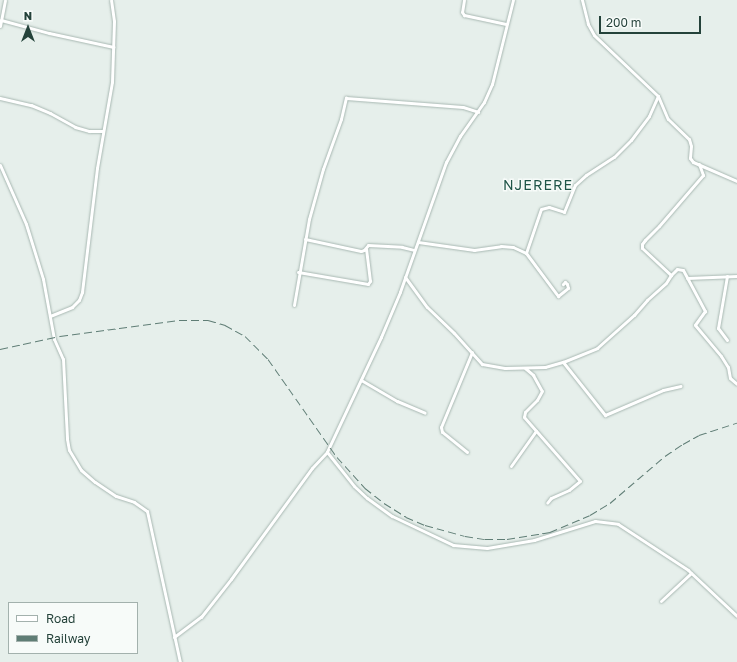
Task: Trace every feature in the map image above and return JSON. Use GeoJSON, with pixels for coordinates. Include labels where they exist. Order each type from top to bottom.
{"type":"FeatureCollection","features":[{"type":"Feature","properties":{"kind":"street"},"geometry":{"type":"LineString","coordinates":[[0,26],[5,0]]}},
{"type":"Feature","properties":{"kind":"street"},"geometry":{"type":"LineString","coordinates":[[50,316],[72,306],[81,296],[103,131],[112,82],[114,22],[111,0]]}},
{"type":"Feature","properties":{"kind":"street"},"geometry":{"type":"LineString","coordinates":[[464,0],[462,12],[464,15],[506,24]]}},
{"type":"Feature","properties":{"kind":"street"},"geometry":{"type":"LineString","coordinates":[[174,637],[201,617],[231,579],[312,468],[327,452],[384,331],[418,242],[446,162],[460,136],[478,112],[492,84],[498,66],[506,24],[513,0]]}},
{"type":"Feature","properties":{"kind":"street"},"geometry":{"type":"LineString","coordinates":[[582,0],[588,24],[594,35],[658,96],[668,119],[689,139],[691,146],[690,158],[699,164],[737,181]]}},
{"type":"Feature","properties":{"kind":"street"},"geometry":{"type":"LineString","coordinates":[[1,20],[49,33],[114,47]]}},
{"type":"Feature","properties":{"kind":"street"},"geometry":{"type":"LineString","coordinates":[[526,253],[541,209],[549,207],[564,212],[575,185],[586,175],[614,156],[631,140],[649,116],[658,96]]}},
{"type":"Feature","properties":{"kind":"street"},"geometry":{"type":"LineString","coordinates":[[0,98],[31,105],[50,113],[75,127],[89,131],[103,131]]}},
{"type":"Feature","properties":{"kind":"street"},"geometry":{"type":"LineString","coordinates":[[294,305],[298,272],[305,239],[323,169],[341,119],[346,98],[458,107],[478,112]]}},
{"type":"Feature","properties":{"kind":"street"},"geometry":{"type":"LineString","coordinates":[[671,275],[646,253],[642,248],[642,244],[703,175],[699,164]]}},
{"type":"Feature","properties":{"kind":"street"},"geometry":{"type":"LineString","coordinates":[[0,165],[26,224],[43,279],[54,338],[64,365],[67,439],[69,450],[81,470],[95,482],[116,496],[134,502],[146,511],[180,662]]}},
{"type":"Feature","properties":{"kind":"street"},"geometry":{"type":"LineString","coordinates":[[305,239],[361,251],[368,245],[402,247],[414,250]]}},
{"type":"Feature","properties":{"kind":"street"},"geometry":{"type":"LineString","coordinates":[[418,242],[474,250],[501,246],[511,247],[526,253],[558,296],[568,288],[565,282],[563,284]]}},
{"type":"Feature","properties":{"kind":"street"},"geometry":{"type":"LineString","coordinates":[[298,272],[368,284],[370,281],[365,247]]}},
{"type":"Feature","properties":{"kind":"street"},"geometry":{"type":"LineString","coordinates":[[405,277],[427,307],[472,352],[479,362],[487,366],[525,368],[545,367],[597,348],[666,283],[671,275],[677,270],[682,270],[705,311],[695,325],[721,356],[728,367],[730,378],[737,384]]}},
{"type":"Feature","properties":{"kind":"street"},"geometry":{"type":"LineString","coordinates":[[727,276],[718,328],[727,340]]}},
{"type":"Feature","properties":{"kind":"street"},"geometry":{"type":"LineString","coordinates":[[687,278],[737,276]]}},
{"type":"Feature","properties":{"kind":"street"},"geometry":{"type":"LineString","coordinates":[[467,452],[442,432],[441,427],[472,352]]}},
{"type":"Feature","properties":{"kind":"street"},"geometry":{"type":"LineString","coordinates":[[562,362],[604,415],[663,390],[681,386]]}},
{"type":"Feature","properties":{"kind":"street"},"geometry":{"type":"LineString","coordinates":[[525,368],[533,375],[542,391],[524,414],[529,424],[580,481],[569,490],[551,498],[547,503]]}},
{"type":"Feature","properties":{"kind":"street"},"geometry":{"type":"LineString","coordinates":[[361,380],[397,401],[424,413]]}},
{"type":"Feature","properties":{"kind":"street"},"geometry":{"type":"LineString","coordinates":[[511,466],[536,432]]}},
{"type":"Feature","properties":{"kind":"street"},"geometry":{"type":"LineString","coordinates":[[327,452],[354,486],[367,498],[392,516],[453,545],[487,548],[534,540],[589,522],[602,521],[618,524],[691,573],[737,616]]}},
{"type":"Feature","properties":{"kind":"street"},"geometry":{"type":"LineString","coordinates":[[661,602],[691,573]]}},
{"type":"Feature","properties":{"kind":"railway"},"geometry":{"type":"LineString","coordinates":[[0,349],[60,336],[179,320],[208,320],[225,325],[245,336],[268,359],[337,457],[365,488],[384,503],[406,517],[425,525],[465,536],[485,539],[507,539],[550,532],[590,515],[610,503],[665,456],[683,444],[699,435],[737,423]]}},
{"type":"Feature","properties":{"kind":"district","name":"NJERERE"},"geometry":{"type":"Point","coordinates":[538,185]}}]}
